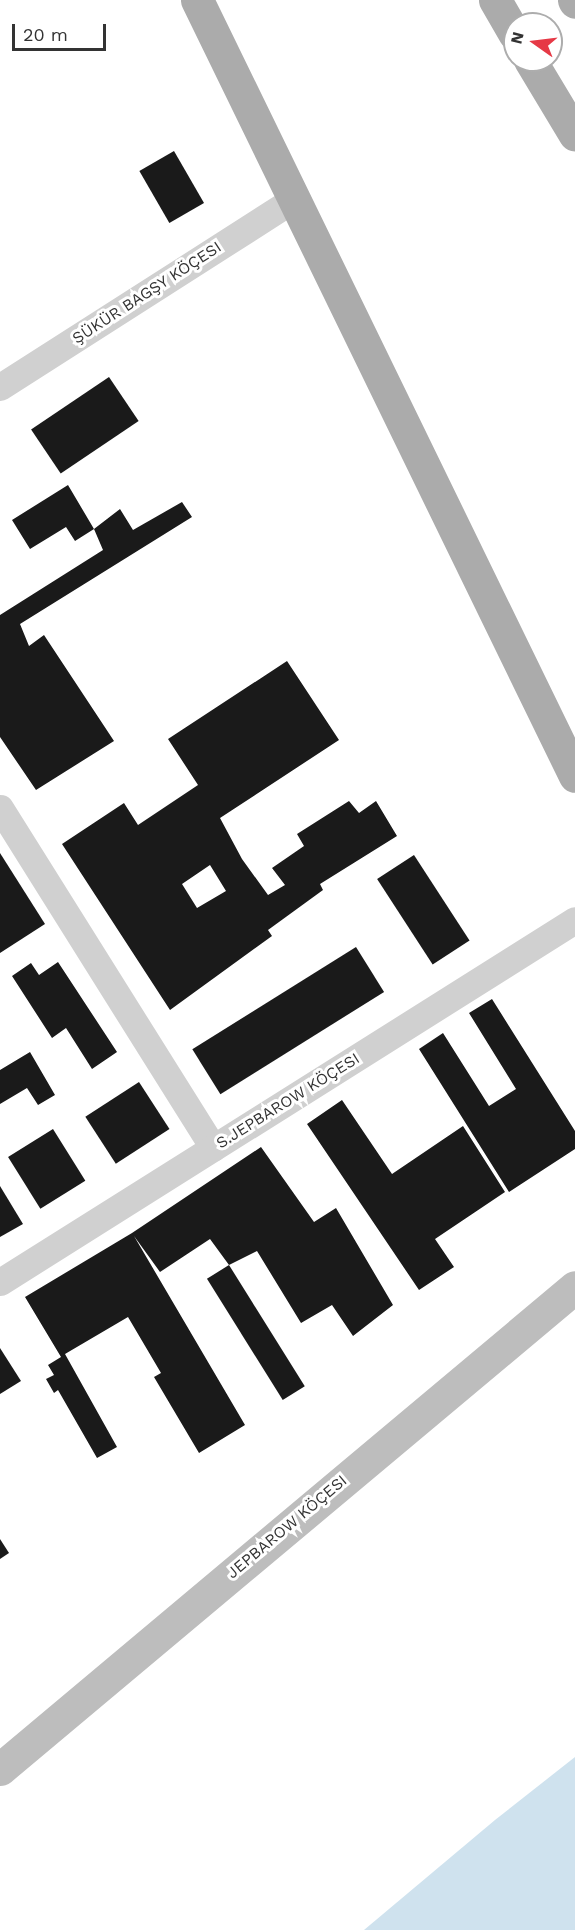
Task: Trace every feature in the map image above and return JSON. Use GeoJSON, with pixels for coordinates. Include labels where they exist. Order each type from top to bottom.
{"type":"FeatureCollection","features":[{"type":"Feature","properties":{"kind":"main road"},"geometry":{"type":"LineString","coordinates":[[197,0],[575,776]]}},
{"type":"Feature","properties":{"kind":"main road"},"geometry":{"type":"LineString","coordinates":[[495,0],[503,14]]}},
{"type":"Feature","properties":{"kind":"main road"},"geometry":{"type":"LineString","coordinates":[[537,72],[575,135]]}},
{"type":"Feature","properties":{"kind":"street","name":"ŞÜKÜR BAGŞY KÖÇESI"},"geometry":{"type":"LineString","coordinates":[[0,387],[294,200]]}},
{"type":"Feature","properties":{"kind":"street"},"geometry":{"type":"LineString","coordinates":[[0,808],[213,1148]]}},
{"type":"Feature","properties":{"kind":"street","name":"S.JEPBAROW KÖÇESI"},"geometry":{"type":"LineString","coordinates":[[0,1282],[575,920]]}},
{"type":"Feature","properties":{"kind":"street","name":"JEPBAROW KÖÇESI"},"geometry":{"type":"LineString","coordinates":[[0,1769],[575,1287]]}},
{"type":"Feature","properties":{"kind":"water"},"geometry":{"type":"Polygon","coordinates":[[[575,1757],[575,1930],[364,1930],[495,1820],[575,1757]]]}},
{"type":"Feature","properties":{"kind":"building"},"geometry":{"type":"Polygon","coordinates":[[[174,151],[204,203],[169,223],[139,171],[174,151]]]}},
{"type":"Feature","properties":{"kind":"building"},"geometry":{"type":"Polygon","coordinates":[[[109,377],[139,421],[61,474],[31,430],[109,377]]]}},
{"type":"Feature","properties":{"kind":"building"},"geometry":{"type":"Polygon","coordinates":[[[68,485],[94,529],[75,541],[66,527],[30,549],[12,520],[68,485]]]}},
{"type":"Feature","properties":{"kind":"building"},"geometry":{"type":"Polygon","coordinates":[[[182,502],[192,517],[20,624],[29,646],[44,635],[114,741],[36,790],[0,737],[0,615],[103,550],[94,529],[120,509],[133,530],[182,502]]]}},
{"type":"Feature","properties":{"kind":"building"},"geometry":{"type":"Polygon","coordinates":[[[287,661],[339,740],[220,818],[242,859],[268,895],[285,885],[272,868],[304,846],[297,834],[349,801],[359,813],[376,801],[397,836],[320,884],[323,890],[268,930],[272,936],[170,1010],[62,844],[124,803],[138,825],[198,785],[168,739],[287,661]],[[210,865],[182,884],[197,908],[226,891],[210,865]]]}},
{"type":"Feature","properties":{"kind":"building"},"geometry":{"type":"Polygon","coordinates":[[[0,853],[45,924],[0,953],[0,853]]]}},
{"type":"Feature","properties":{"kind":"building"},"geometry":{"type":"Polygon","coordinates":[[[414,855],[470,941],[433,965],[377,879],[414,855]]]}},
{"type":"Feature","properties":{"kind":"building"},"geometry":{"type":"Polygon","coordinates":[[[356,947],[384,992],[220,1094],[192,1049],[356,947]]]}},
{"type":"Feature","properties":{"kind":"building"},"geometry":{"type":"Polygon","coordinates":[[[58,962],[117,1052],[92,1069],[66,1028],[52,1038],[12,976],[31,963],[39,975],[58,962]]]}},
{"type":"Feature","properties":{"kind":"building"},"geometry":{"type":"Polygon","coordinates":[[[492,999],[575,1131],[575,1149],[509,1192],[419,1049],[443,1033],[489,1106],[516,1089],[469,1013],[492,999]]]}},
{"type":"Feature","properties":{"kind":"building"},"geometry":{"type":"Polygon","coordinates":[[[30,1052],[55,1095],[38,1105],[27,1088],[0,1104],[0,1070],[30,1052]]]}},
{"type":"Feature","properties":{"kind":"building"},"geometry":{"type":"Polygon","coordinates":[[[139,1082],[169,1129],[116,1164],[85,1117],[139,1082]]]}},
{"type":"Feature","properties":{"kind":"building"},"geometry":{"type":"Polygon","coordinates":[[[342,1100],[392,1174],[463,1126],[505,1192],[435,1239],[454,1267],[419,1290],[307,1124],[342,1100]]]}},
{"type":"Feature","properties":{"kind":"building"},"geometry":{"type":"Polygon","coordinates":[[[53,1129],[85,1181],[40,1209],[8,1157],[53,1129]]]}},
{"type":"Feature","properties":{"kind":"building"},"geometry":{"type":"Polygon","coordinates":[[[261,1147],[314,1222],[336,1208],[393,1305],[353,1336],[332,1305],[301,1323],[257,1251],[229,1265],[210,1239],[160,1272],[134,1236],[245,1425],[199,1453],[154,1377],[161,1373],[128,1317],[65,1354],[117,1447],[97,1458],[58,1390],[54,1393],[46,1379],[54,1375],[48,1365],[61,1357],[25,1297],[132,1233],[261,1147]]]}},
{"type":"Feature","properties":{"kind":"building"},"geometry":{"type":"Polygon","coordinates":[[[0,1186],[23,1224],[0,1237],[0,1186]]]}},
{"type":"Feature","properties":{"kind":"building"},"geometry":{"type":"Polygon","coordinates":[[[229,1265],[305,1386],[283,1400],[207,1279],[229,1265]]]}},
{"type":"Feature","properties":{"kind":"building"},"geometry":{"type":"Polygon","coordinates":[[[0,1348],[21,1381],[0,1394],[0,1348]]]}},
{"type":"Feature","properties":{"kind":"building"},"geometry":{"type":"Polygon","coordinates":[[[0,1539],[9,1553],[0,1559],[0,1539]]]}}]}
